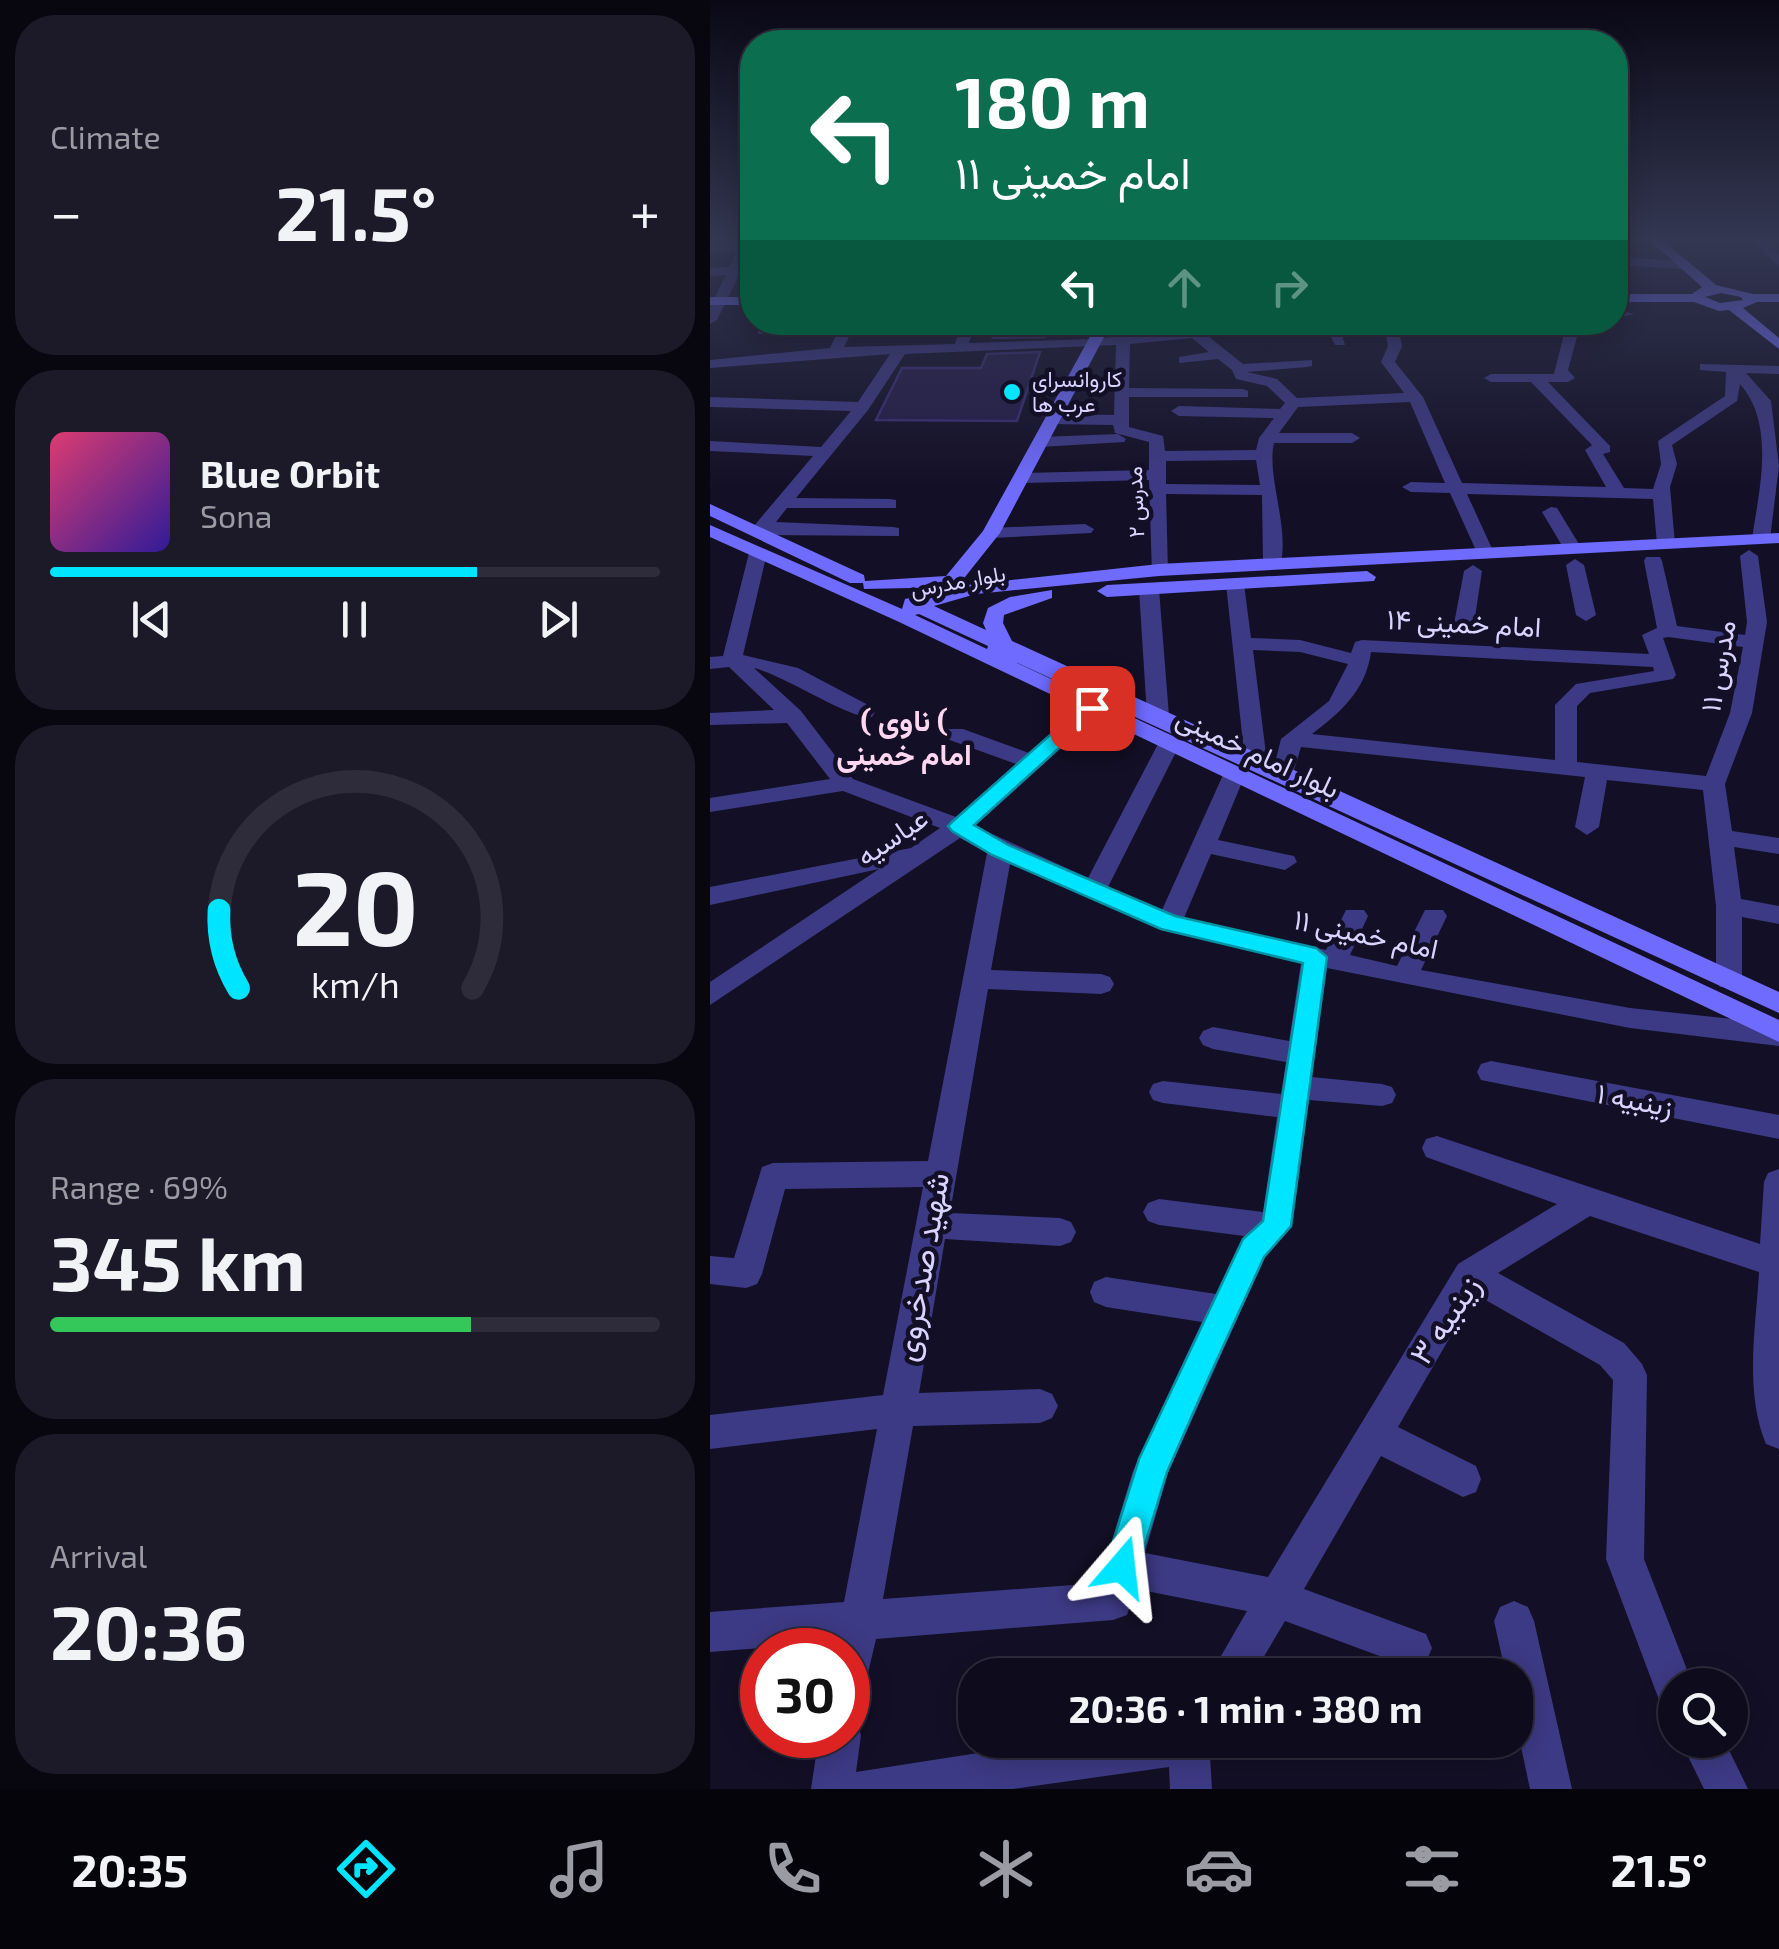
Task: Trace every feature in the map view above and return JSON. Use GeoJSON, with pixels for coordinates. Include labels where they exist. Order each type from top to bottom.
{"type":"FeatureCollection","features":[{"type":"Feature","properties":{"kind":"main road"},"geometry":{"type":"LineString","coordinates":[[1752,321],[1779,345]]}},
{"type":"Feature","properties":{"kind":"main road"},"geometry":{"type":"LineString","coordinates":[[952,581],[991,534],[1098,335]]}},
{"type":"Feature","properties":{"kind":"main road","name":"بلوار امام خمینی"},"geometry":{"type":"LineString","coordinates":[[711,515],[872,586],[918,612]]}},
{"type":"Feature","properties":{"kind":"main road","name":"بلوار امام خمینی"},"geometry":{"type":"LineString","coordinates":[[760,537],[918,612],[1092,708],[1169,744],[1245,769],[1284,775],[1778,1002]]}},
{"type":"Feature","properties":{"kind":"main road","name":"بلوار مدرس"},"geometry":{"type":"LineString","coordinates":[[1154,580],[1235,584],[1763,544],[1779,554]]}},
{"type":"Feature","properties":{"kind":"main road","name":"بلوار مدرس"},"geometry":{"type":"LineString","coordinates":[[918,612],[976,588],[1154,580],[1272,565],[1483,565]]}},
{"type":"Feature","properties":{"kind":"main road"},"geometry":{"type":"LineString","coordinates":[[872,586],[952,581],[1047,587]]}},
{"type":"Feature","properties":{"kind":"main road"},"geometry":{"type":"LineString","coordinates":[[993,650],[995,612],[1047,587]]}},
{"type":"Feature","properties":{"kind":"main road","name":"بلوار امام خمینی"},"geometry":{"type":"LineString","coordinates":[[993,650],[1158,716],[1245,769],[1779,1033]]}},
{"type":"Feature","properties":{"kind":"street"},"geometry":{"type":"LineString","coordinates":[[834,352],[842,335]]}},
{"type":"Feature","properties":{"kind":"street"},"geometry":{"type":"LineString","coordinates":[[960,350],[965,335]]}},
{"type":"Feature","properties":{"kind":"street"},"geometry":{"type":"LineString","coordinates":[[710,364],[834,352],[960,350],[1178,335]]}},
{"type":"Feature","properties":{"kind":"street"},"geometry":{"type":"LineString","coordinates":[[1198,335],[1240,368],[1307,364]]}},
{"type":"Feature","properties":{"kind":"street"},"geometry":{"type":"LineString","coordinates":[[1337,335],[1340,342]]}},
{"type":"Feature","properties":{"kind":"street"},"geometry":{"type":"LineString","coordinates":[[1393,335],[1395,346],[1388,362],[1414,396],[1458,488],[1483,565],[1464,624]]}},
{"type":"Feature","properties":{"kind":"street"},"geometry":{"type":"LineString","coordinates":[[1491,378],[1568,378],[1560,371],[1560,359],[1569,335]]}},
{"type":"Feature","properties":{"kind":"street"},"geometry":{"type":"LineString","coordinates":[[1052,419],[1119,420],[1123,341]]}},
{"type":"Feature","properties":{"kind":"street"},"geometry":{"type":"LineString","coordinates":[[721,661],[760,537],[782,503],[864,407],[900,350]]}},
{"type":"Feature","properties":{"kind":"street"},"geometry":{"type":"LineString","coordinates":[[1184,360],[1221,354]]}},
{"type":"Feature","properties":{"kind":"street"},"geometry":{"type":"LineString","coordinates":[[1705,367],[1779,370]]}},
{"type":"Feature","properties":{"kind":"street"},"geometry":{"type":"LineString","coordinates":[[1240,368],[1241,376],[1272,382],[1289,408]]}},
{"type":"Feature","properties":{"kind":"street"},"geometry":{"type":"LineString","coordinates":[[1668,631],[1660,552],[1662,494],[1669,464],[1664,444],[1671,433],[1692,427],[1732,398],[1734,368]]}},
{"type":"Feature","properties":{"kind":"street","name":"مدرس ۱۱"},"geometry":{"type":"LineString","coordinates":[[1714,784],[1741,713],[1757,622],[1771,464],[1762,401],[1734,368]]}},
{"type":"Feature","properties":{"kind":"street"},"geometry":{"type":"LineString","coordinates":[[1535,378],[1604,449],[1594,450],[1617,490]]}},
{"type":"Feature","properties":{"kind":"street"},"geometry":{"type":"LineString","coordinates":[[1121,392],[1243,394]]}},
{"type":"Feature","properties":{"kind":"street"},"geometry":{"type":"LineString","coordinates":[[1180,411],[1289,408],[1414,396]]}},
{"type":"Feature","properties":{"kind":"street"},"geometry":{"type":"LineString","coordinates":[[710,402],[864,407]]}},
{"type":"Feature","properties":{"kind":"street"},"geometry":{"type":"LineString","coordinates":[[1272,565],[1265,446],[1289,408]]}},
{"type":"Feature","properties":{"kind":"street","name":"مدرس ۲"},"geometry":{"type":"LineString","coordinates":[[1119,420],[1121,430],[1157,440],[1154,580],[1158,716]]}},
{"type":"Feature","properties":{"kind":"street"},"geometry":{"type":"LineString","coordinates":[[1024,478],[1097,483],[1156,474],[1265,446],[1352,438]]}},
{"type":"Feature","properties":{"kind":"street"},"geometry":{"type":"LineString","coordinates":[[1040,442],[1118,439]]}},
{"type":"Feature","properties":{"kind":"street"},"geometry":{"type":"LineString","coordinates":[[710,446],[823,452]]}},
{"type":"Feature","properties":{"kind":"street"},"geometry":{"type":"LineString","coordinates":[[1156,474],[1270,490]]}},
{"type":"Feature","properties":{"kind":"street"},"geometry":{"type":"LineString","coordinates":[[1412,487],[1662,494]]}},
{"type":"Feature","properties":{"kind":"street"},"geometry":{"type":"LineString","coordinates":[[782,503],[890,504]]}},
{"type":"Feature","properties":{"kind":"street"},"geometry":{"type":"LineString","coordinates":[[1551,512],[1574,557],[1586,614]]}},
{"type":"Feature","properties":{"kind":"street"},"geometry":{"type":"LineString","coordinates":[[991,534],[1084,529]]}},
{"type":"Feature","properties":{"kind":"street"},"geometry":{"type":"LineString","coordinates":[[760,537],[892,532]]}},
{"type":"Feature","properties":{"kind":"street"},"geometry":{"type":"LineString","coordinates":[[1169,923],[1245,769],[1242,644],[1235,584]]}},
{"type":"Feature","properties":{"kind":"street"},"geometry":{"type":"LineString","coordinates":[[1566,766],[1566,705],[1583,688],[1666,675],[1652,635],[1668,631],[1753,642]]}},
{"type":"Feature","properties":{"kind":"street"},"geometry":{"type":"LineString","coordinates":[[1242,644],[1300,646],[1360,661]]}},
{"type":"Feature","properties":{"kind":"street","name":"امام خمینی ۱۴"},"geometry":{"type":"LineString","coordinates":[[1292,740],[1338,705],[1360,661],[1362,646],[1662,661]]}},
{"type":"Feature","properties":{"kind":"street"},"geometry":{"type":"LineString","coordinates":[[721,661],[773,663],[864,712]]}},
{"type":"Feature","properties":{"kind":"street"},"geometry":{"type":"LineString","coordinates":[[710,805],[845,784],[793,716],[721,661]]}},
{"type":"Feature","properties":{"kind":"street","name":"عباسیه"},"geometry":{"type":"LineString","coordinates":[[710,995],[959,826],[1092,708]]}},
{"type":"Feature","properties":{"kind":"street"},"geometry":{"type":"LineString","coordinates":[[710,719],[793,716]]}},
{"type":"Feature","properties":{"kind":"street"},"geometry":{"type":"LineString","coordinates":[[955,734],[1030,761]]}},
{"type":"Feature","properties":{"kind":"street"},"geometry":{"type":"LineString","coordinates":[[1284,775],[1292,740],[1714,784],[1729,906],[1728,980]]}},
{"type":"Feature","properties":{"kind":"street"},"geometry":{"type":"LineString","coordinates":[[1093,892],[1169,744]]}},
{"type":"Feature","properties":{"kind":"street"},"geometry":{"type":"LineString","coordinates":[[1587,827],[1598,770]]}},
{"type":"Feature","properties":{"kind":"street","name":"امام خمینی ۱۱"},"geometry":{"type":"LineString","coordinates":[[845,784],[959,826],[1000,850],[1169,923],[1405,977],[1630,1018],[1779,1033]]}},
{"type":"Feature","properties":{"kind":"street"},"geometry":{"type":"LineString","coordinates":[[1722,838],[1779,846]]}},
{"type":"Feature","properties":{"kind":"street"},"geometry":{"type":"LineString","coordinates":[[1206,844],[1285,862]]}},
{"type":"Feature","properties":{"kind":"street","name":"شهید صدخروی"},"geometry":{"type":"LineString","coordinates":[[855,1628],[1000,850]]}},
{"type":"Feature","properties":{"kind":"street"},"geometry":{"type":"LineString","coordinates":[[710,896],[924,852]]}},
{"type":"Feature","properties":{"kind":"street"},"geometry":{"type":"LineString","coordinates":[[1729,906],[1779,915]]}},
{"type":"Feature","properties":{"kind":"street"},"geometry":{"type":"LineString","coordinates":[[710,1632],[1113,1601],[1151,1471],[1253,1248],[1276,1226],[1295,1082],[1325,958],[1355,916]]}},
{"type":"Feature","properties":{"kind":"street"},"geometry":{"type":"LineString","coordinates":[[1405,977],[1434,916]]}},
{"type":"Feature","properties":{"kind":"street"},"geometry":{"type":"LineString","coordinates":[[974,979],[1101,984]]}},
{"type":"Feature","properties":{"kind":"street"},"geometry":{"type":"LineString","coordinates":[[1213,1038],[1295,1082]]}},
{"type":"Feature","properties":{"kind":"street","name":"زینبیه ۱"},"geometry":{"type":"LineString","coordinates":[[1491,1072],[1779,1127]]}},
{"type":"Feature","properties":{"kind":"street"},"geometry":{"type":"LineString","coordinates":[[1163,1092],[1295,1082],[1382,1095]]}},
{"type":"Feature","properties":{"kind":"street"},"geometry":{"type":"LineString","coordinates":[[1436,1148],[1776,1263]]}},
{"type":"Feature","properties":{"kind":"street"},"geometry":{"type":"LineString","coordinates":[[710,1270],[746,1274],[774,1176],[939,1174]]}},
{"type":"Feature","properties":{"kind":"street"},"geometry":{"type":"LineString","coordinates":[[1779,1182],[1774,1382],[1779,1432]]}},
{"type":"Feature","properties":{"kind":"street","name":"زینبیه ۳"},"geometry":{"type":"LineString","coordinates":[[1241,1658],[1469,1274],[1588,1202]]}},
{"type":"Feature","properties":{"kind":"street"},"geometry":{"type":"LineString","coordinates":[[1159,1212],[1276,1226]]}},
{"type":"Feature","properties":{"kind":"street"},"geometry":{"type":"LineString","coordinates":[[930,1225],[1060,1232]]}},
{"type":"Feature","properties":{"kind":"street"},"geometry":{"type":"LineString","coordinates":[[1469,1274],[1612,1354],[1630,1375],[1625,1559],[1667,1668]]}},
{"type":"Feature","properties":{"kind":"street"},"geometry":{"type":"LineString","coordinates":[[1106,1292],[1224,1310]]}},
{"type":"Feature","properties":{"kind":"street"},"geometry":{"type":"LineString","coordinates":[[710,1432],[896,1410],[1040,1406]]}},
{"type":"Feature","properties":{"kind":"street"},"geometry":{"type":"LineString","coordinates":[[1374,1434],[1464,1480]]}},
{"type":"Feature","properties":{"kind":"street"},"geometry":{"type":"LineString","coordinates":[[1122,1567],[1278,1598],[1412,1648]]}},
{"type":"Feature","properties":{"kind":"street"},"geometry":{"type":"LineString","coordinates":[[1514,1622],[1551,1789]]}},
{"type":"Feature","properties":{"kind":"street"},"geometry":{"type":"LineString","coordinates":[[832,1789],[837,1758]]}},
{"type":"Feature","properties":{"kind":"street"},"geometry":{"type":"LineString","coordinates":[[865,1789],[1075,1758]]}},
{"type":"Feature","properties":{"kind":"street"},"geometry":{"type":"LineString","coordinates":[[1190,1758],[1191,1789]]}},
{"type":"Feature","properties":{"kind":"street"},"geometry":{"type":"LineString","coordinates":[[1711,1758],[1727,1789]]}},
{"type":"Feature","properties":{"kind":"building"},"geometry":{"type":"Polygon","coordinates":[[[994,335],[1045,335],[1045,337],[993,338],[994,335]]]}},
{"type":"Feature","properties":{"kind":"building","name":"کاروانسرای عرب ها"},"geometry":{"type":"Polygon","coordinates":[[[1040,352],[1017,421],[876,420],[902,368],[981,368],[987,354],[1040,352]]]}},
{"type":"Feature","properties":{"kind":"place","name":"کاروانسرای عرب ها"},"geometry":{"type":"Point","coordinates":[1012,392]}},
{"type":"Feature","properties":{"kind":"district","name":"( ناوی ( امام خمینی"},"geometry":{"type":"Point","coordinates":[904,738]}},
{"type":"Feature","properties":{"kind":"route"},"geometry":{"type":"LineString","coordinates":[[1092,708],[959,826],[1000,850],[1169,923],[1316,957],[1276,1226],[1253,1248],[1197,1369],[1151,1471],[1122,1567]]}}]}
